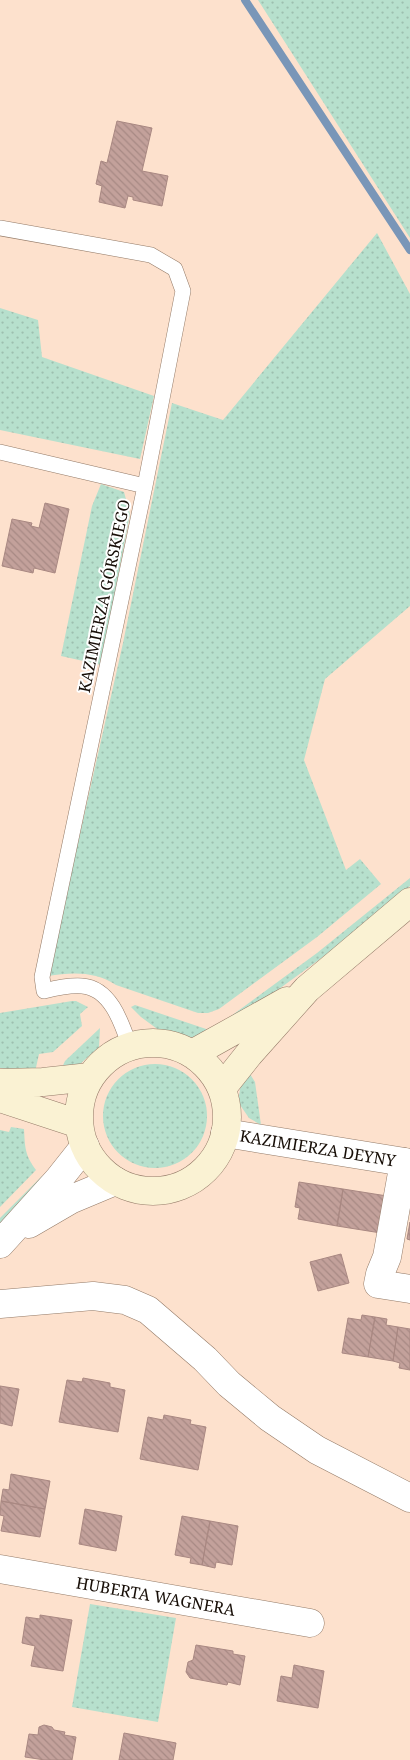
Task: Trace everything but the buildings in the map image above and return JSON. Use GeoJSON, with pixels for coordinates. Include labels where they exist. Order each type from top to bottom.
{"type":"FeatureCollection","features":[{"type":"Feature","properties":{"kind":"main road"},"geometry":{"type":"LineString","coordinates":[[222,1088],[249,1054],[307,989],[410,902]]}},
{"type":"Feature","properties":{"kind":"main road"},"geometry":{"type":"LineString","coordinates":[[192,1054],[307,989]]}},
{"type":"Feature","properties":{"kind":"main road"},"geometry":{"type":"LineString","coordinates":[[154,1042],[174,1045],[192,1054],[210,1069],[222,1088],[227,1111],[225,1133],[216,1155],[201,1173],[182,1185],[160,1191],[137,1189],[115,1181],[97,1166],[82,1135],[79,1108],[83,1092],[90,1077],[102,1063],[116,1052],[130,1046],[154,1042]]}},
{"type":"Feature","properties":{"kind":"main road"},"geometry":{"type":"LineString","coordinates":[[0,1083],[43,1082],[90,1077]]}},
{"type":"Feature","properties":{"kind":"main road"},"geometry":{"type":"LineString","coordinates":[[0,1098],[82,1135]]}},
{"type":"Feature","properties":{"kind":"street","name":"KAZIMIERZA DEYNY"},"geometry":{"type":"LineString","coordinates":[[225,1133],[407,1163]]}},
{"type":"Feature","properties":{"kind":"street"},"geometry":{"type":"LineString","coordinates":[[4,1240],[58,1180],[82,1135]]}},
{"type":"Feature","properties":{"kind":"street"},"geometry":{"type":"LineString","coordinates":[[407,1163],[387,1257],[378,1284],[410,1289]]}},
{"type":"Feature","properties":{"kind":"street"},"geometry":{"type":"LineString","coordinates":[[4,1240],[72,1199],[115,1181]]}},
{"type":"Feature","properties":{"kind":"street"},"geometry":{"type":"LineString","coordinates":[[0,1304],[93,1296],[125,1300],[148,1310],[191,1346],[229,1384],[270,1418],[317,1450],[410,1498]]}},
{"type":"Feature","properties":{"kind":"street","name":"HUBERTA WAGNERA"},"geometry":{"type":"LineString","coordinates":[[0,1569],[310,1624]]}},
{"type":"Feature","properties":{"kind":"lane","name":"KAZIMIERZA GÓRSKIEGO"},"geometry":{"type":"LineString","coordinates":[[0,228],[151,256],[175,270],[183,292],[145,486],[42,976],[44,990],[70,986],[94,988],[105,997],[115,1010],[130,1046]]}},
{"type":"Feature","properties":{"kind":"lane"},"geometry":{"type":"LineString","coordinates":[[0,452],[145,486]]}},
{"type":"Feature","properties":{"kind":"green space"},"geometry":{"type":"Polygon","coordinates":[[[258,0],[410,0],[410,238],[258,0]]]}},
{"type":"Feature","properties":{"kind":"green space"},"geometry":{"type":"Polygon","coordinates":[[[377,233],[410,294],[410,606],[325,679],[304,760],[346,870],[360,859],[381,884],[317,937],[219,1009],[208,1013],[198,1013],[92,975],[75,973],[48,976],[123,643],[172,403],[223,420],[377,233]]]}},
{"type":"Feature","properties":{"kind":"green space"},"geometry":{"type":"Polygon","coordinates":[[[0,308],[38,320],[42,357],[154,396],[140,459],[0,430],[0,308]]]}},
{"type":"Feature","properties":{"kind":"green space"},"geometry":{"type":"Polygon","coordinates":[[[101,484],[124,492],[130,514],[101,665],[61,656],[92,506],[101,484]]]}},
{"type":"Feature","properties":{"kind":"green space"},"geometry":{"type":"Polygon","coordinates":[[[410,878],[410,886],[342,943],[235,1021],[231,1016],[317,953],[410,878]]]}},
{"type":"Feature","properties":{"kind":"green space"},"geometry":{"type":"Polygon","coordinates":[[[72,1001],[88,1007],[80,1014],[82,1026],[53,1052],[39,1054],[35,1072],[0,1068],[0,1013],[72,1001]]]}},
{"type":"Feature","properties":{"kind":"green space"},"geometry":{"type":"Polygon","coordinates":[[[135,1005],[212,1031],[195,1038],[160,1031],[131,1007],[135,1005]]]}},
{"type":"Feature","properties":{"kind":"green space"},"geometry":{"type":"Polygon","coordinates":[[[100,1028],[99,1047],[79,1065],[60,1072],[65,1061],[100,1028]]]}},
{"type":"Feature","properties":{"kind":"green space"},"geometry":{"type":"Polygon","coordinates":[[[155,1064],[175,1068],[184,1073],[198,1087],[203,1096],[207,1116],[203,1136],[198,1145],[184,1159],[175,1164],[155,1168],[135,1164],[126,1159],[112,1145],[107,1136],[103,1116],[107,1096],[112,1087],[126,1073],[135,1068],[155,1064]]]}},
{"type":"Feature","properties":{"kind":"green space"},"geometry":{"type":"Polygon","coordinates":[[[250,1074],[255,1082],[261,1125],[249,1118],[238,1102],[241,1083],[250,1074]]]}},
{"type":"Feature","properties":{"kind":"green space"},"geometry":{"type":"Polygon","coordinates":[[[11,1127],[24,1129],[26,1151],[36,1170],[0,1207],[0,1130],[9,1132],[11,1127]]]}},
{"type":"Feature","properties":{"kind":"green space"},"geometry":{"type":"Polygon","coordinates":[[[42,1176],[47,1181],[0,1227],[0,1218],[42,1176]]]}},
{"type":"Feature","properties":{"kind":"green space"},"geometry":{"type":"Polygon","coordinates":[[[90,1604],[176,1618],[158,1722],[72,1707],[90,1604]]]}},
{"type":"Feature","properties":{"kind":"waterway"},"geometry":{"type":"LineString","coordinates":[[245,0],[410,250]]}}]}
